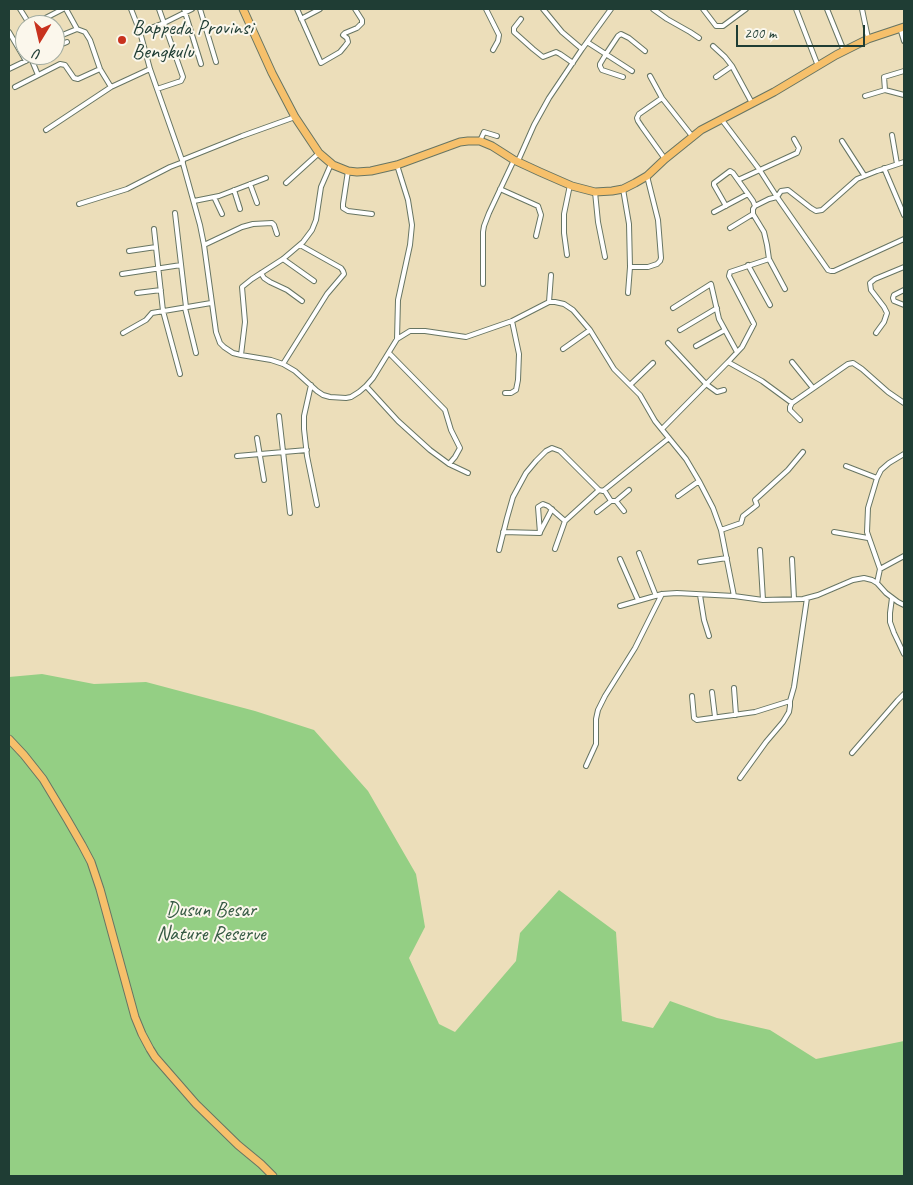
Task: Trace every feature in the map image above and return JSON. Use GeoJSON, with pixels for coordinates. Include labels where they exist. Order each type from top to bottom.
{"type":"FeatureCollection","features":[{"type":"Feature","properties":{"kind":"highway"},"geometry":{"type":"LineString","coordinates":[[244,9],[272,72],[295,117],[319,154],[331,164],[348,171],[371,171],[397,165],[460,142],[480,141],[570,185],[595,192],[623,189],[635,183],[647,176],[692,136],[713,123],[774,92],[844,51],[868,39],[902,28]]}},
{"type":"Feature","properties":{"kind":"highway"},"geometry":{"type":"LineString","coordinates":[[9,739],[24,754],[43,779],[91,862],[135,1017],[155,1057],[196,1104],[273,1176]]}},
{"type":"Feature","properties":{"kind":"street"},"geometry":{"type":"LineString","coordinates":[[52,15],[65,9],[77,29],[87,34],[100,69],[111,86]]}},
{"type":"Feature","properties":{"kind":"street"},"geometry":{"type":"LineString","coordinates":[[131,9],[194,201],[204,245],[216,332],[220,343],[228,350],[241,355],[283,364],[301,375],[324,395],[337,398],[351,397],[366,386],[397,339],[398,300],[410,245],[412,225],[408,200],[397,165]]}},
{"type":"Feature","properties":{"kind":"street"},"geometry":{"type":"LineString","coordinates":[[157,89],[181,81],[183,77],[159,9]]}},
{"type":"Feature","properties":{"kind":"street"},"geometry":{"type":"LineString","coordinates":[[140,32],[164,23],[184,10],[192,9]]}},
{"type":"Feature","properties":{"kind":"street"},"geometry":{"type":"LineString","coordinates":[[200,9],[216,62]]}},
{"type":"Feature","properties":{"kind":"street"},"geometry":{"type":"LineString","coordinates":[[297,9],[321,63],[340,52],[348,42],[344,35],[345,33],[357,28],[362,23],[354,9]]}},
{"type":"Feature","properties":{"kind":"street"},"geometry":{"type":"LineString","coordinates":[[301,19],[320,9]]}},
{"type":"Feature","properties":{"kind":"street"},"geometry":{"type":"LineString","coordinates":[[543,9],[562,32],[582,49]]}},
{"type":"Feature","properties":{"kind":"street"},"geometry":{"type":"LineString","coordinates":[[483,284],[484,229],[500,188],[549,98],[611,9]]}},
{"type":"Feature","properties":{"kind":"street"},"geometry":{"type":"LineString","coordinates":[[653,9],[699,38]]}},
{"type":"Feature","properties":{"kind":"street"},"geometry":{"type":"LineString","coordinates":[[704,9],[716,26],[723,26],[746,9]]}},
{"type":"Feature","properties":{"kind":"street"},"geometry":{"type":"LineString","coordinates":[[796,9],[818,66]]}},
{"type":"Feature","properties":{"kind":"street"},"geometry":{"type":"LineString","coordinates":[[827,9],[844,51]]}},
{"type":"Feature","properties":{"kind":"street"},"geometry":{"type":"LineString","coordinates":[[862,9],[868,39]]}},
{"type":"Feature","properties":{"kind":"street"},"geometry":{"type":"LineString","coordinates":[[184,10],[201,64]]}},
{"type":"Feature","properties":{"kind":"street"},"geometry":{"type":"LineString","coordinates":[[488,10],[498,35],[498,41],[494,50]]}},
{"type":"Feature","properties":{"kind":"street"},"geometry":{"type":"LineString","coordinates":[[520,19],[514,28],[514,32],[533,49],[543,57],[556,52],[573,63]]}},
{"type":"Feature","properties":{"kind":"street"},"geometry":{"type":"LineString","coordinates":[[902,28],[904,41]]}},
{"type":"Feature","properties":{"kind":"street"},"geometry":{"type":"LineString","coordinates":[[65,34],[77,29]]}},
{"type":"Feature","properties":{"kind":"street"},"geometry":{"type":"LineString","coordinates":[[9,32],[14,41],[9,45]]}},
{"type":"Feature","properties":{"kind":"street"},"geometry":{"type":"LineString","coordinates":[[623,77],[600,68],[600,64],[618,36],[621,34],[629,38],[645,51]]}},
{"type":"Feature","properties":{"kind":"street"},"geometry":{"type":"LineString","coordinates":[[587,42],[632,71]]}},
{"type":"Feature","properties":{"kind":"street"},"geometry":{"type":"LineString","coordinates":[[714,46],[726,57],[752,103]]}},
{"type":"Feature","properties":{"kind":"street"},"geometry":{"type":"LineString","coordinates":[[15,87],[62,64],[67,66],[74,78],[78,79],[100,69]]}},
{"type":"Feature","properties":{"kind":"street"},"geometry":{"type":"LineString","coordinates":[[33,65],[38,75]]}},
{"type":"Feature","properties":{"kind":"street"},"geometry":{"type":"LineString","coordinates":[[716,77],[732,66]]}},
{"type":"Feature","properties":{"kind":"street"},"geometry":{"type":"LineString","coordinates":[[46,130],[111,86],[150,69]]}},
{"type":"Feature","properties":{"kind":"street"},"geometry":{"type":"LineString","coordinates":[[885,90],[884,77],[904,71]]}},
{"type":"Feature","properties":{"kind":"street"},"geometry":{"type":"LineString","coordinates":[[650,76],[662,98],[692,136]]}},
{"type":"Feature","properties":{"kind":"street"},"geometry":{"type":"LineString","coordinates":[[865,96],[885,90],[904,96]]}},
{"type":"Feature","properties":{"kind":"street"},"geometry":{"type":"LineString","coordinates":[[662,98],[639,114],[637,118],[642,128],[665,159]]}},
{"type":"Feature","properties":{"kind":"street"},"geometry":{"type":"LineString","coordinates":[[79,204],[127,189],[182,161],[242,136],[295,117]]}},
{"type":"Feature","properties":{"kind":"street"},"geometry":{"type":"LineString","coordinates":[[722,120],[759,169],[776,197],[828,270],[834,271],[904,239]]}},
{"type":"Feature","properties":{"kind":"street"},"geometry":{"type":"LineString","coordinates":[[480,141],[484,132],[497,136]]}},
{"type":"Feature","properties":{"kind":"street"},"geometry":{"type":"LineString","coordinates":[[892,135],[897,164]]}},
{"type":"Feature","properties":{"kind":"street"},"geometry":{"type":"LineString","coordinates":[[738,180],[797,153],[799,148],[794,139]]}},
{"type":"Feature","properties":{"kind":"street"},"geometry":{"type":"LineString","coordinates":[[842,140],[864,176]]}},
{"type":"Feature","properties":{"kind":"street"},"geometry":{"type":"LineString","coordinates":[[286,184],[319,154]]}},
{"type":"Feature","properties":{"kind":"street"},"geometry":{"type":"LineString","coordinates":[[785,289],[769,259],[764,232],[753,214],[753,208],[776,197],[781,191],[788,190],[814,210],[819,211],[852,182],[884,168],[904,162]]}},
{"type":"Feature","properties":{"kind":"street"},"geometry":{"type":"LineString","coordinates":[[241,355],[245,322],[242,287],[246,282],[284,259],[300,246],[314,225],[321,187],[331,164]]}},
{"type":"Feature","properties":{"kind":"street"},"geometry":{"type":"LineString","coordinates":[[884,168],[904,215]]}},
{"type":"Feature","properties":{"kind":"street"},"geometry":{"type":"LineString","coordinates":[[348,171],[343,208],[348,211],[372,214]]}},
{"type":"Feature","properties":{"kind":"street"},"geometry":{"type":"LineString","coordinates":[[726,206],[714,183],[730,171],[733,172],[755,206]]}},
{"type":"Feature","properties":{"kind":"street"},"geometry":{"type":"LineString","coordinates":[[630,267],[648,267],[657,264],[661,258],[658,220],[647,176]]}},
{"type":"Feature","properties":{"kind":"street"},"geometry":{"type":"LineString","coordinates":[[194,201],[214,197],[266,178]]}},
{"type":"Feature","properties":{"kind":"street"},"geometry":{"type":"LineString","coordinates":[[250,184],[257,203]]}},
{"type":"Feature","properties":{"kind":"street"},"geometry":{"type":"LineString","coordinates":[[567,255],[564,214],[570,185]]}},
{"type":"Feature","properties":{"kind":"street"},"geometry":{"type":"LineString","coordinates":[[500,188],[538,206],[541,215],[536,236]]}},
{"type":"Feature","properties":{"kind":"street"},"geometry":{"type":"LineString","coordinates":[[623,189],[628,224],[630,267],[628,293]]}},
{"type":"Feature","properties":{"kind":"street"},"geometry":{"type":"LineString","coordinates":[[234,190],[240,209]]}},
{"type":"Feature","properties":{"kind":"street"},"geometry":{"type":"LineString","coordinates":[[595,192],[598,222],[605,257]]}},
{"type":"Feature","properties":{"kind":"street"},"geometry":{"type":"LineString","coordinates":[[714,212],[748,194]]}},
{"type":"Feature","properties":{"kind":"street"},"geometry":{"type":"LineString","coordinates":[[214,197],[222,214]]}},
{"type":"Feature","properties":{"kind":"street"},"geometry":{"type":"LineString","coordinates":[[175,213],[185,308],[196,353]]}},
{"type":"Feature","properties":{"kind":"street"},"geometry":{"type":"LineString","coordinates":[[730,228],[753,214]]}},
{"type":"Feature","properties":{"kind":"street"},"geometry":{"type":"LineString","coordinates":[[204,245],[242,227],[253,224],[272,223],[277,234]]}},
{"type":"Feature","properties":{"kind":"street"},"geometry":{"type":"LineString","coordinates":[[154,228],[163,311],[180,374]]}},
{"type":"Feature","properties":{"kind":"street"},"geometry":{"type":"LineString","coordinates":[[283,364],[316,310],[344,274],[341,268],[300,246]]}},
{"type":"Feature","properties":{"kind":"street"},"geometry":{"type":"LineString","coordinates":[[129,251],[156,247]]}},
{"type":"Feature","properties":{"kind":"street"},"geometry":{"type":"LineString","coordinates":[[284,259],[314,280]]}},
{"type":"Feature","properties":{"kind":"street"},"geometry":{"type":"LineString","coordinates":[[662,429],[742,347],[754,324],[729,276],[730,272],[769,259]]}},
{"type":"Feature","properties":{"kind":"street"},"geometry":{"type":"LineString","coordinates":[[122,274],[181,265]]}},
{"type":"Feature","properties":{"kind":"street"},"geometry":{"type":"LineString","coordinates":[[748,265],[770,305]]}},
{"type":"Feature","properties":{"kind":"street"},"geometry":{"type":"LineString","coordinates":[[876,333],[884,322],[886,313],[884,307],[871,290],[870,283],[904,267]]}},
{"type":"Feature","properties":{"kind":"street"},"geometry":{"type":"LineString","coordinates":[[261,273],[264,278],[287,290],[302,301]]}},
{"type":"Feature","properties":{"kind":"street"},"geometry":{"type":"LineString","coordinates":[[549,302],[551,275]]}},
{"type":"Feature","properties":{"kind":"street"},"geometry":{"type":"LineString","coordinates":[[673,308],[711,284],[720,319],[737,352]]}},
{"type":"Feature","properties":{"kind":"street"},"geometry":{"type":"LineString","coordinates":[[137,293],[161,290]]}},
{"type":"Feature","properties":{"kind":"street"},"geometry":{"type":"LineString","coordinates":[[904,290],[894,295],[893,298],[894,301],[904,305]]}},
{"type":"Feature","properties":{"kind":"street"},"geometry":{"type":"LineString","coordinates":[[397,339],[410,332],[418,331],[466,338],[512,321],[549,302],[560,303],[573,310],[590,330],[614,369],[643,400],[655,422],[686,459],[699,481],[721,530],[734,596]]}},
{"type":"Feature","properties":{"kind":"street"},"geometry":{"type":"LineString","coordinates":[[123,332],[146,320],[152,313],[211,303]]}},
{"type":"Feature","properties":{"kind":"street"},"geometry":{"type":"LineString","coordinates":[[680,330],[717,308]]}},
{"type":"Feature","properties":{"kind":"street"},"geometry":{"type":"LineString","coordinates":[[505,393],[511,393],[516,390],[518,380],[519,354],[512,321]]}},
{"type":"Feature","properties":{"kind":"street"},"geometry":{"type":"LineString","coordinates":[[563,349],[590,330]]}},
{"type":"Feature","properties":{"kind":"street"},"geometry":{"type":"LineString","coordinates":[[696,346],[725,330]]}},
{"type":"Feature","properties":{"kind":"street"},"geometry":{"type":"LineString","coordinates":[[668,343],[706,384],[717,392],[724,390]]}},
{"type":"Feature","properties":{"kind":"street"},"geometry":{"type":"LineString","coordinates":[[389,353],[445,410],[451,430],[460,448],[456,457],[449,464]]}},
{"type":"Feature","properties":{"kind":"street"},"geometry":{"type":"LineString","coordinates":[[728,362],[762,381],[792,403]]}},
{"type":"Feature","properties":{"kind":"street"},"geometry":{"type":"LineString","coordinates":[[792,362],[813,388]]}},
{"type":"Feature","properties":{"kind":"street"},"geometry":{"type":"LineString","coordinates":[[630,385],[653,363]]}},
{"type":"Feature","properties":{"kind":"street"},"geometry":{"type":"LineString","coordinates":[[800,420],[790,410],[792,403],[846,365],[853,363],[893,396],[904,402]]}},
{"type":"Feature","properties":{"kind":"street"},"geometry":{"type":"LineString","coordinates":[[311,385],[304,416],[304,429],[317,505]]}},
{"type":"Feature","properties":{"kind":"street"},"geometry":{"type":"LineString","coordinates":[[366,386],[398,421],[430,450],[449,464],[468,473]]}},
{"type":"Feature","properties":{"kind":"street"},"geometry":{"type":"LineString","coordinates":[[279,416],[290,513]]}},
{"type":"Feature","properties":{"kind":"street"},"geometry":{"type":"LineString","coordinates":[[257,438],[264,480]]}},
{"type":"Feature","properties":{"kind":"street"},"geometry":{"type":"LineString","coordinates":[[555,549],[565,521],[599,490],[604,490],[669,438]]}},
{"type":"Feature","properties":{"kind":"street"},"geometry":{"type":"LineString","coordinates":[[500,550],[510,504],[517,488],[536,461],[546,451],[552,448],[560,451],[599,490]]}},
{"type":"Feature","properties":{"kind":"street"},"geometry":{"type":"LineString","coordinates":[[237,456],[307,450]]}},
{"type":"Feature","properties":{"kind":"street"},"geometry":{"type":"LineString","coordinates":[[721,530],[741,523],[742,516],[758,506],[754,500],[788,470],[803,452]]}},
{"type":"Feature","properties":{"kind":"street"},"geometry":{"type":"LineString","coordinates":[[877,583],[880,569],[868,538],[866,527],[868,508],[877,478],[884,467],[904,454]]}},
{"type":"Feature","properties":{"kind":"street"},"geometry":{"type":"LineString","coordinates":[[846,466],[877,478]]}},
{"type":"Feature","properties":{"kind":"street"},"geometry":{"type":"LineString","coordinates":[[678,496],[699,481]]}},
{"type":"Feature","properties":{"kind":"street"},"geometry":{"type":"LineString","coordinates":[[604,490],[611,501]]}},
{"type":"Feature","properties":{"kind":"street"},"geometry":{"type":"LineString","coordinates":[[597,512],[611,501],[616,501],[629,490]]}},
{"type":"Feature","properties":{"kind":"street"},"geometry":{"type":"LineString","coordinates":[[616,501],[624,511]]}},
{"type":"Feature","properties":{"kind":"street"},"geometry":{"type":"LineString","coordinates":[[540,532],[538,507],[543,504],[552,509],[565,521]]}},
{"type":"Feature","properties":{"kind":"street"},"geometry":{"type":"LineString","coordinates":[[540,532],[552,509]]}},
{"type":"Feature","properties":{"kind":"street"},"geometry":{"type":"LineString","coordinates":[[503,532],[540,532]]}},
{"type":"Feature","properties":{"kind":"street"},"geometry":{"type":"LineString","coordinates":[[834,532],[868,538]]}},
{"type":"Feature","properties":{"kind":"street"},"geometry":{"type":"LineString","coordinates":[[760,550],[763,600]]}},
{"type":"Feature","properties":{"kind":"street"},"geometry":{"type":"LineString","coordinates":[[640,553],[656,596]]}},
{"type":"Feature","properties":{"kind":"street"},"geometry":{"type":"LineString","coordinates":[[880,569],[904,556]]}},
{"type":"Feature","properties":{"kind":"street"},"geometry":{"type":"LineString","coordinates":[[700,562],[727,558]]}},
{"type":"Feature","properties":{"kind":"street"},"geometry":{"type":"LineString","coordinates":[[620,559],[638,600]]}},
{"type":"Feature","properties":{"kind":"street"},"geometry":{"type":"LineString","coordinates":[[792,559],[794,599]]}},
{"type":"Feature","properties":{"kind":"street"},"geometry":{"type":"LineString","coordinates":[[620,606],[662,594],[677,593],[734,596],[763,600],[807,598],[860,578],[868,578],[877,583],[886,593],[904,606]]}},
{"type":"Feature","properties":{"kind":"street"},"geometry":{"type":"LineString","coordinates":[[586,766],[596,744],[598,710],[635,648],[662,594]]}},
{"type":"Feature","properties":{"kind":"street"},"geometry":{"type":"LineString","coordinates":[[700,594],[709,636]]}},
{"type":"Feature","properties":{"kind":"street"},"geometry":{"type":"LineString","coordinates":[[740,778],[789,712],[807,598]]}},
{"type":"Feature","properties":{"kind":"street"},"geometry":{"type":"LineString","coordinates":[[892,598],[890,622],[904,654]]}},
{"type":"Feature","properties":{"kind":"street"},"geometry":{"type":"LineString","coordinates":[[734,688],[736,715]]}},
{"type":"Feature","properties":{"kind":"street"},"geometry":{"type":"LineString","coordinates":[[712,692],[715,717]]}},
{"type":"Feature","properties":{"kind":"street"},"geometry":{"type":"LineString","coordinates":[[852,753],[904,694]]}},
{"type":"Feature","properties":{"kind":"street"},"geometry":{"type":"LineString","coordinates":[[692,696],[695,719],[697,720],[755,712],[790,701]]}},
{"type":"Feature","properties":{"kind":"green space","name":"Dusun Besar Nature Reserve"},"geometry":{"type":"Polygon","coordinates":[[[42,674],[94,684],[146,682],[255,711],[314,730],[368,791],[416,874],[425,927],[409,958],[439,1024],[455,1032],[516,961],[520,933],[559,890],[616,932],[622,1021],[653,1028],[670,1001],[717,1018],[770,1030],[816,1059],[904,1041],[904,1176],[9,1176],[9,677],[42,674]]]}},
{"type":"Feature","properties":{"kind":"place","name":"Bappeda Provinsi Bengkulu"},"geometry":{"type":"Point","coordinates":[122,40]}}]}
